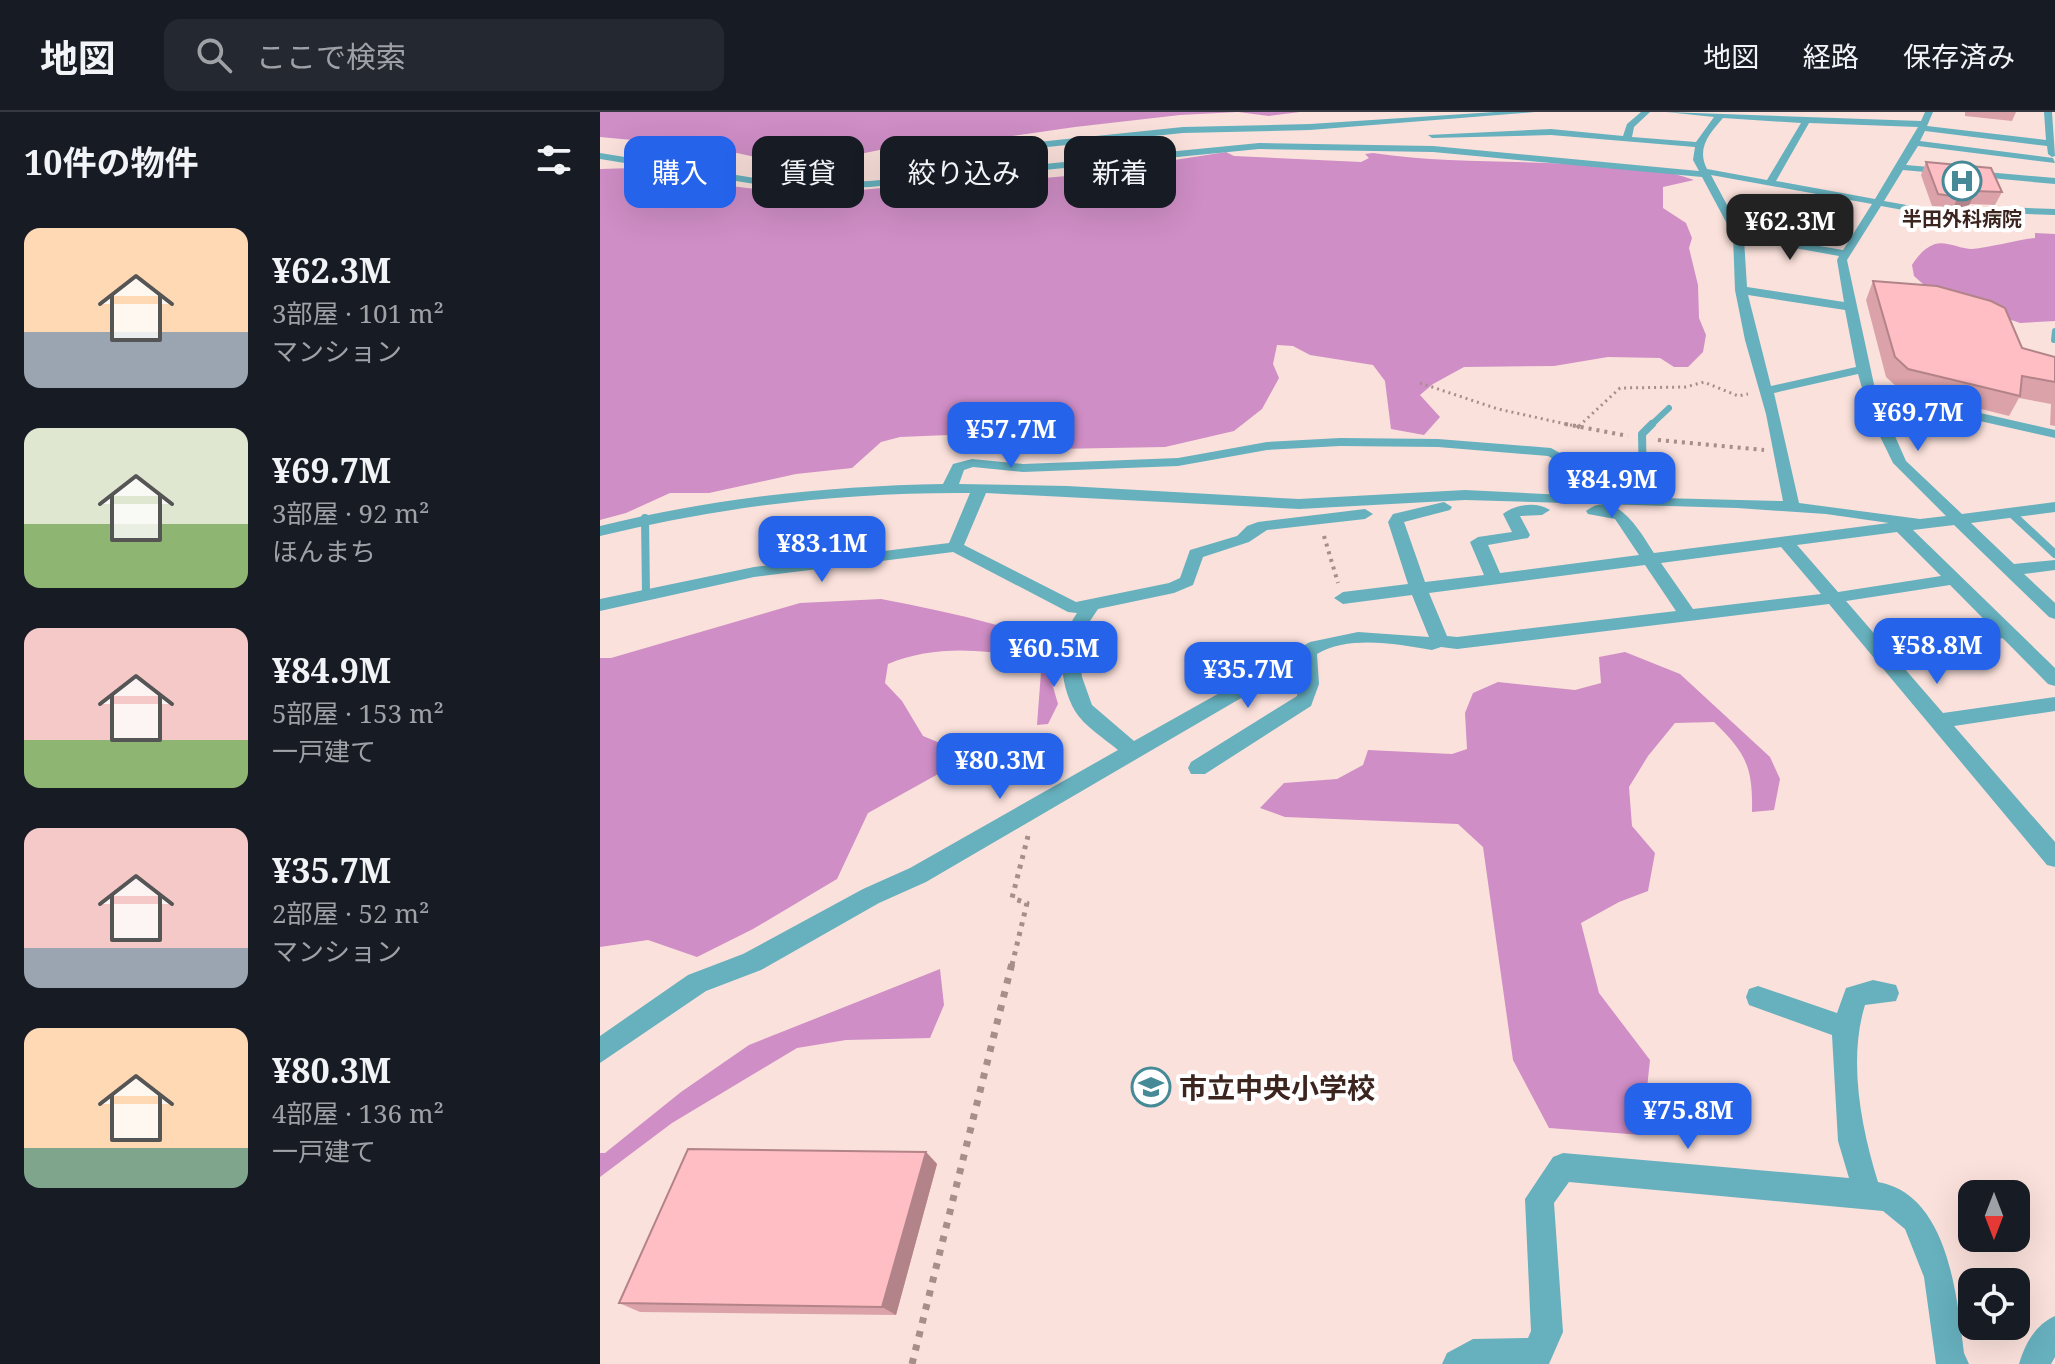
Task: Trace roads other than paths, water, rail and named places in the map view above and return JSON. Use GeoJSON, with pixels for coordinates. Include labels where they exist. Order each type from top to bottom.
{"type":"FeatureCollection","features":[{"type":"Feature","properties":{"kind":"street"},"geometry":{"type":"LineString","coordinates":[[1122,136],[1183,130],[1531,112]]}},
{"type":"Feature","properties":{"kind":"street"},"geometry":{"type":"LineString","coordinates":[[1627,139],[1630,126],[1646,112]]}},
{"type":"Feature","properties":{"kind":"street"},"geometry":{"type":"LineString","coordinates":[[1670,112],[1720,116],[1770,115],[1806,121],[1924,126],[2053,144]]}},
{"type":"Feature","properties":{"kind":"street"},"geometry":{"type":"LineString","coordinates":[[1929,112],[1915,143],[1842,260],[1863,369],[1887,441],[1900,463],[2055,613]]}},
{"type":"Feature","properties":{"kind":"street"},"geometry":{"type":"LineString","coordinates":[[1915,143],[2054,166],[2053,128],[2048,112]]}},
{"type":"Feature","properties":{"kind":"street"},"geometry":{"type":"LineString","coordinates":[[1523,113],[1546,132],[1552,158]]}},
{"type":"Feature","properties":{"kind":"street"},"geometry":{"type":"LineString","coordinates":[[1720,116],[1698,145],[1698,160],[1738,235],[1741,290],[1773,414],[1792,508]]}},
{"type":"Feature","properties":{"kind":"street"},"geometry":{"type":"LineString","coordinates":[[1429,119],[1433,149]]}},
{"type":"Feature","properties":{"kind":"street"},"geometry":{"type":"LineString","coordinates":[[1770,183],[1806,121]]}},
{"type":"Feature","properties":{"kind":"street"},"geometry":{"type":"LineString","coordinates":[[1256,128],[1259,146]]}},
{"type":"Feature","properties":{"kind":"street"},"geometry":{"type":"LineString","coordinates":[[1432,135],[1546,132],[1698,145]]}},
{"type":"Feature","properties":{"kind":"street"},"geometry":{"type":"LineString","coordinates":[[1983,135],[1984,175]]}},
{"type":"Feature","properties":{"kind":"street"},"geometry":{"type":"LineString","coordinates":[[1176,153],[1259,146],[1433,149],[1704,172],[1952,216],[2000,210],[2055,212]]}},
{"type":"Feature","properties":{"kind":"street"},"geometry":{"type":"LineString","coordinates":[[600,156],[792,187],[880,181]]}},
{"type":"Feature","properties":{"kind":"street"},"geometry":{"type":"LineString","coordinates":[[1899,167],[2055,181]]}},
{"type":"Feature","properties":{"kind":"street"},"geometry":{"type":"LineString","coordinates":[[1738,235],[1844,254]]}},
{"type":"Feature","properties":{"kind":"street"},"geometry":{"type":"LineString","coordinates":[[1741,290],[1851,307]]}},
{"type":"Feature","properties":{"kind":"street"},"geometry":{"type":"LineString","coordinates":[[1848,292],[1864,293]]}},
{"type":"Feature","properties":{"kind":"street"},"geometry":{"type":"LineString","coordinates":[[1765,391],[1863,369]]}},
{"type":"Feature","properties":{"kind":"street"},"geometry":{"type":"LineString","coordinates":[[1869,392],[2055,434]]}},
{"type":"Feature","properties":{"kind":"street"},"geometry":{"type":"LineString","coordinates":[[949,489],[958,467],[972,463],[1023,468],[1178,462],[1267,446],[1438,443],[1551,452],[1560,457],[1561,477],[1574,500]]}},
{"type":"Feature","properties":{"kind":"street"},"geometry":{"type":"LineString","coordinates":[[600,531],[645,518],[757,498],[809,493],[949,489],[1297,504],[1380,502],[1463,495],[1792,508],[1908,526],[1955,579],[2055,679]]}},
{"type":"Feature","properties":{"kind":"street"},"geometry":{"type":"LineString","coordinates":[[955,547],[980,489]]}},
{"type":"Feature","properties":{"kind":"street"},"geometry":{"type":"LineString","coordinates":[[1439,641],[1396,522],[1399,517],[1461,500],[1463,495]]}},
{"type":"Feature","properties":{"kind":"street"},"geometry":{"type":"LineString","coordinates":[[600,605],[754,572],[955,547],[1074,608],[1174,588],[1187,581],[1196,554],[1243,539],[1253,529],[1264,525],[1374,512],[1380,508],[1380,502]]}},
{"type":"Feature","properties":{"kind":"street"},"geometry":{"type":"LineString","coordinates":[[1343,598],[2055,507]]}},
{"type":"Feature","properties":{"kind":"street"},"geometry":{"type":"LineString","coordinates":[[1494,579],[1478,542],[1522,535],[1511,514],[1522,510],[1610,511],[1621,516],[1688,615]]}},
{"type":"Feature","properties":{"kind":"street"},"geometry":{"type":"LineString","coordinates":[[1786,542],[2055,858]]}},
{"type":"Feature","properties":{"kind":"street"},"geometry":{"type":"LineString","coordinates":[[2009,570],[2055,565]]}},
{"type":"Feature","properties":{"kind":"street"},"geometry":{"type":"LineString","coordinates":[[600,1051],[697,983],[752,962],[871,896],[918,875],[1330,640],[1457,643],[1833,598],[1955,579]]}},
{"type":"Feature","properties":{"kind":"street"},"geometry":{"type":"LineString","coordinates":[[1092,605],[1075,629],[1071,656],[1073,677],[1084,709],[1132,751]]}},
{"type":"Feature","properties":{"kind":"street"},"geometry":{"type":"LineString","coordinates":[[1198,768],[1304,701],[1309,695],[1310,658],[1307,651]]}},
{"type":"Feature","properties":{"kind":"street"},"geometry":{"type":"LineString","coordinates":[[1937,721],[2055,704]]}},
{"type":"Feature","properties":{"kind":"street"},"geometry":{"type":"LineString","coordinates":[[1868,1194],[1852,1141],[1845,1028],[1855,996],[1873,991],[1887,993]]}},
{"type":"Feature","properties":{"kind":"street"},"geometry":{"type":"LineString","coordinates":[[1758,997],[1845,1028]]}},
{"type":"Feature","properties":{"kind":"street"},"geometry":{"type":"LineString","coordinates":[[1458,1364],[1473,1355],[1537,1354],[1547,1332],[1539,1199],[1563,1167],[1890,1198],[1915,1219],[1939,1277],[1949,1357],[1953,1364]]}},
{"type":"Feature","properties":{"kind":"street"},"geometry":{"type":"LineString","coordinates":[[2035,1364],[2038,1353],[2055,1332]]}},
{"type":"Feature","properties":{"kind":"lane"},"geometry":{"type":"LineString","coordinates":[[2054,340],[2055,331]]}},
{"type":"Feature","properties":{"kind":"lane"},"geometry":{"type":"LineString","coordinates":[[1648,500],[1643,483],[1642,434],[1669,408]]}},
{"type":"Feature","properties":{"kind":"lane"},"geometry":{"type":"LineString","coordinates":[[2011,513],[2055,554]]}},
{"type":"Feature","properties":{"kind":"lane"},"geometry":{"type":"LineString","coordinates":[[645,518],[646,593]]}},
{"type":"Feature","properties":{"kind":"lane"},"geometry":{"type":"LineString","coordinates":[[1879,652],[2010,633]]}},
{"type":"Feature","properties":{"kind":"place","name":"半田外科病院"},"geometry":{"type":"Point","coordinates":[1962,181]}},
{"type":"Feature","properties":{"kind":"place","name":"市立中央小学校"},"geometry":{"type":"Point","coordinates":[1151,1087]}}]}
